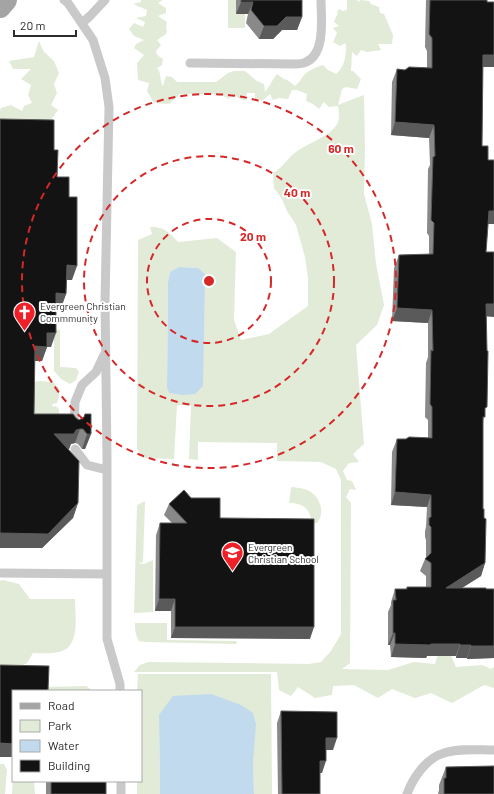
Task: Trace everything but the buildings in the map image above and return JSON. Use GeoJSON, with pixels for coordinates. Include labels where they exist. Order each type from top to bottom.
{"type":"FeatureCollection","features":[{"type":"Feature","properties":{"kind":"main road"},"geometry":{"type":"LineString","coordinates":[[0,8],[6,0]]}},
{"type":"Feature","properties":{"kind":"lane"},"geometry":{"type":"LineString","coordinates":[[64,0],[68,3],[93,40],[105,78],[109,107],[105,302],[107,640],[120,684],[120,690]]}},
{"type":"Feature","properties":{"kind":"lane"},"geometry":{"type":"LineString","coordinates":[[82,23],[105,0]]}},
{"type":"Feature","properties":{"kind":"lane"},"geometry":{"type":"LineString","coordinates":[[190,63],[294,64],[307,62],[317,54],[319,47],[321,0]]}},
{"type":"Feature","properties":{"kind":"lane"},"geometry":{"type":"LineString","coordinates":[[74,428],[75,402],[82,385],[96,372],[106,352]]}},
{"type":"Feature","properties":{"kind":"lane"},"geometry":{"type":"LineString","coordinates":[[75,449],[87,465],[107,470]]}},
{"type":"Feature","properties":{"kind":"lane"},"geometry":{"type":"LineString","coordinates":[[0,573],[107,574]]}},
{"type":"Feature","properties":{"kind":"lane"},"geometry":{"type":"LineString","coordinates":[[407,794],[414,779],[426,764],[443,753],[464,750],[494,750]]}},
{"type":"Feature","properties":{"kind":"lane"},"geometry":{"type":"LineString","coordinates":[[121,782],[121,794]]}},
{"type":"Feature","properties":{"kind":"green space"},"geometry":{"type":"Polygon","coordinates":[[[141,0],[163,0],[158,3],[166,8],[166,13],[158,16],[167,22],[167,31],[166,34],[157,40],[161,45],[156,51],[157,55],[163,59],[162,65],[157,68],[163,86],[166,76],[172,77],[177,82],[216,82],[228,73],[234,71],[245,71],[257,81],[264,84],[265,92],[277,74],[295,86],[306,73],[320,66],[323,65],[328,70],[336,74],[339,71],[344,61],[346,45],[345,43],[340,46],[333,42],[337,33],[333,28],[339,26],[334,22],[339,9],[343,11],[347,10],[347,0],[357,0],[359,2],[360,0],[369,1],[371,4],[379,7],[380,13],[384,14],[393,35],[392,44],[378,44],[381,50],[367,52],[361,50],[357,56],[352,52],[351,71],[353,71],[361,79],[357,89],[346,87],[342,89],[338,105],[364,95],[364,194],[372,224],[376,264],[384,305],[377,325],[356,345],[364,444],[353,454],[359,462],[349,463],[343,471],[347,480],[352,481],[356,490],[350,489],[346,497],[351,503],[350,663],[342,669],[388,670],[414,662],[435,664],[443,637],[456,667],[482,665],[491,669],[494,667],[494,688],[484,685],[452,703],[431,693],[415,698],[392,689],[378,698],[354,685],[333,686],[332,695],[315,698],[298,687],[291,696],[279,690],[277,672],[134,672],[140,665],[148,662],[309,664],[321,662],[331,651],[341,634],[341,480],[336,469],[321,462],[277,461],[277,443],[198,442],[198,460],[189,459],[191,405],[177,405],[174,459],[143,458],[137,449],[138,240],[152,234],[150,227],[163,229],[178,242],[217,238],[236,252],[234,320],[241,340],[269,334],[308,306],[308,278],[305,257],[296,225],[287,211],[282,199],[274,188],[273,173],[300,149],[324,136],[334,128],[339,120],[338,106],[329,107],[324,102],[319,109],[306,101],[307,94],[297,90],[292,90],[288,99],[279,98],[273,100],[270,94],[262,101],[255,99],[255,93],[247,93],[245,101],[231,94],[229,99],[220,94],[179,94],[169,104],[154,103],[147,91],[149,83],[138,80],[137,63],[144,55],[134,48],[136,44],[144,40],[134,36],[129,29],[134,23],[143,27],[145,22],[136,18],[146,16],[147,10],[133,4],[141,2],[141,0]],[[179,267],[170,272],[168,282],[167,388],[169,393],[198,268],[179,267]]]}},
{"type":"Feature","properties":{"kind":"green space"},"geometry":{"type":"Polygon","coordinates":[[[228,0],[236,0],[236,14],[245,14],[245,28],[228,28],[228,0]]]}},
{"type":"Feature","properties":{"kind":"green space"},"geometry":{"type":"Polygon","coordinates":[[[39,41],[44,52],[54,61],[59,73],[54,84],[57,93],[51,105],[58,110],[46,129],[0,127],[1,108],[11,105],[22,111],[24,106],[32,103],[28,95],[31,85],[21,79],[31,69],[13,69],[9,61],[34,57],[39,41]]]}},
{"type":"Feature","properties":{"kind":"green space"},"geometry":{"type":"Polygon","coordinates":[[[54,329],[60,330],[60,367],[76,368],[79,372],[76,380],[70,384],[61,379],[54,371],[54,329]]]}},
{"type":"Feature","properties":{"kind":"green space"},"geometry":{"type":"Polygon","coordinates":[[[33,382],[53,382],[59,388],[57,403],[52,404],[53,407],[56,406],[59,409],[59,416],[33,425],[33,382]]]}},
{"type":"Feature","properties":{"kind":"green space"},"geometry":{"type":"Polygon","coordinates":[[[292,487],[302,488],[309,491],[317,499],[321,507],[321,515],[317,523],[312,523],[310,514],[305,508],[299,504],[289,503],[292,487]]]}},
{"type":"Feature","properties":{"kind":"green space"},"geometry":{"type":"Polygon","coordinates":[[[145,501],[143,562],[138,563],[144,564],[153,560],[153,612],[134,613],[137,506],[145,501]]]}},
{"type":"Feature","properties":{"kind":"green space"},"geometry":{"type":"Polygon","coordinates":[[[3,580],[19,584],[30,599],[75,599],[76,622],[74,638],[66,649],[56,653],[33,653],[27,663],[16,669],[0,664],[0,581],[3,580]]]}},
{"type":"Feature","properties":{"kind":"green space"},"geometry":{"type":"Polygon","coordinates":[[[135,623],[167,623],[167,640],[236,641],[237,644],[139,641],[135,623]]]}},
{"type":"Feature","properties":{"kind":"green space"},"geometry":{"type":"Polygon","coordinates":[[[138,674],[271,674],[272,794],[254,794],[253,762],[159,715],[160,794],[137,794],[137,782],[142,782],[142,690],[137,690],[138,674]]]}},
{"type":"Feature","properties":{"kind":"green space"},"geometry":{"type":"Polygon","coordinates":[[[86,686],[92,690],[46,690],[46,687],[86,686]]]}},
{"type":"Feature","properties":{"kind":"green space"},"geometry":{"type":"Polygon","coordinates":[[[0,764],[4,764],[7,770],[5,794],[0,794],[0,764]]]}},
{"type":"Feature","properties":{"kind":"green space"},"geometry":{"type":"Polygon","coordinates":[[[13,782],[34,782],[35,794],[12,794],[13,782]]]}},
{"type":"Feature","properties":{"kind":"water"},"geometry":{"type":"Polygon","coordinates":[[[179,267],[198,268],[205,274],[203,386],[195,394],[182,395],[169,393],[167,388],[168,282],[170,272],[179,267]]]}},
{"type":"Feature","properties":{"kind":"water"},"geometry":{"type":"Polygon","coordinates":[[[211,694],[241,705],[253,713],[256,724],[253,762],[254,794],[160,794],[159,715],[173,696],[211,694]]]}},
{"type":"Feature","properties":{"kind":"place","name":"Evergreen Christian Commmunity"},"geometry":{"type":"Point","coordinates":[25,332]}},
{"type":"Feature","properties":{"kind":"place","name":"Evergreen Christian School"},"geometry":{"type":"Point","coordinates":[233,572]}}]}
